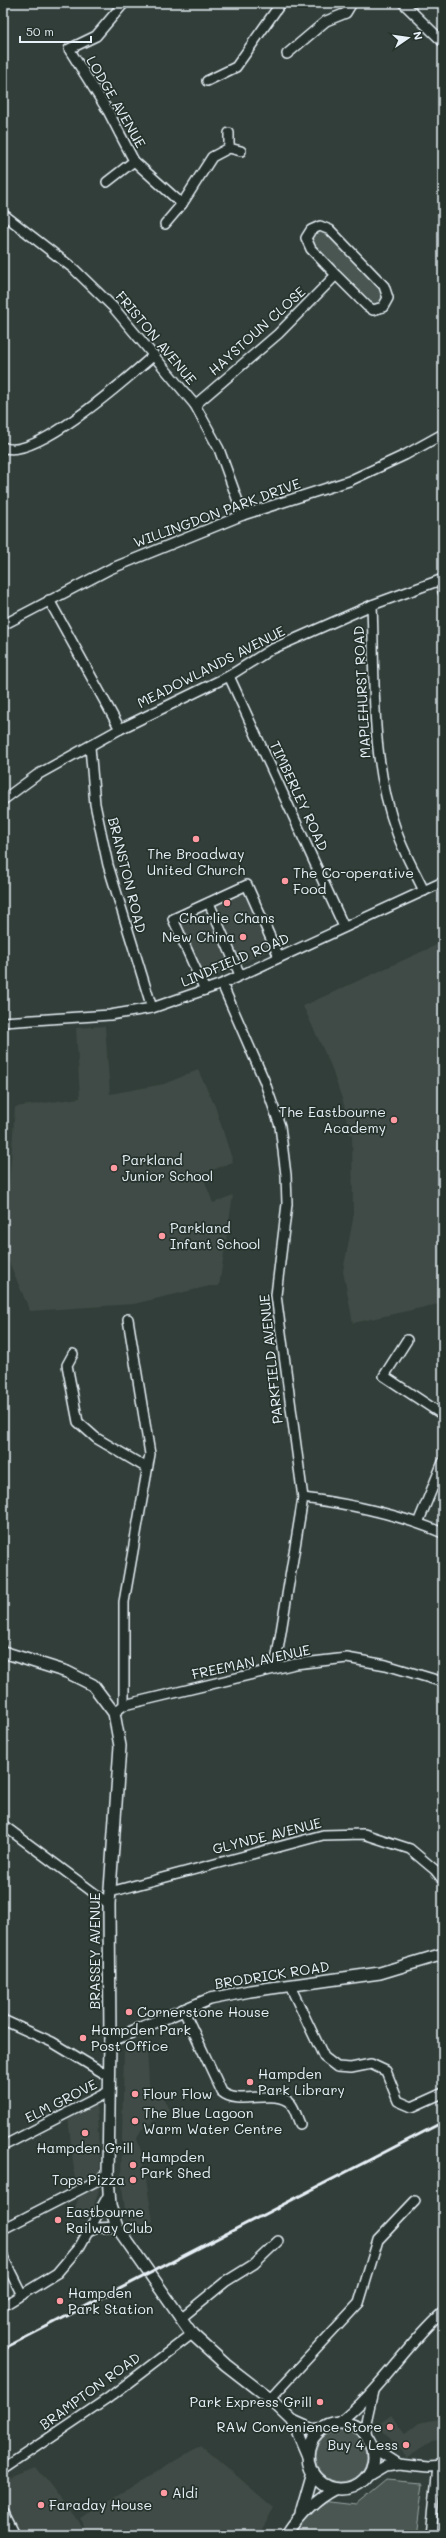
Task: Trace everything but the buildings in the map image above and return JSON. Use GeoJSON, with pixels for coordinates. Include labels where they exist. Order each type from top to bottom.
{"type":"FeatureCollection","features":[{"type":"Feature","properties":{"kind":"street","name":"LODGE AVENUE"},"geometry":{"type":"LineString","coordinates":[[107,182],[134,160],[108,111],[69,50],[96,36],[124,3]]}},
{"type":"Feature","properties":{"kind":"street"},"geometry":{"type":"LineString","coordinates":[[207,81],[236,67],[281,3]]}},
{"type":"Feature","properties":{"kind":"street"},"geometry":{"type":"LineString","coordinates":[[287,54],[326,21],[346,13],[352,3]]}},
{"type":"Feature","properties":{"kind":"street"},"geometry":{"type":"LineString","coordinates":[[403,3],[443,42]]}},
{"type":"Feature","properties":{"kind":"street"},"geometry":{"type":"LineString","coordinates":[[228,133],[229,148]]}},
{"type":"Feature","properties":{"kind":"street"},"geometry":{"type":"LineString","coordinates":[[165,224],[182,204],[212,158],[229,148],[241,151]]}},
{"type":"Feature","properties":{"kind":"street"},"geometry":{"type":"LineString","coordinates":[[134,160],[182,204]]}},
{"type":"Feature","properties":{"kind":"street","name":"FRISTON AVENUE"},"geometry":{"type":"LineString","coordinates":[[3,214],[74,269],[113,307],[195,405],[219,449],[243,515]]}},
{"type":"Feature","properties":{"kind":"street"},"geometry":{"type":"LineString","coordinates":[[320,226],[330,230],[384,286],[388,298],[382,307],[373,310],[367,306],[336,275],[311,249],[306,238],[310,230],[320,226]]}},
{"type":"Feature","properties":{"kind":"street","name":"HAYSTOUN CLOSE"},"geometry":{"type":"LineString","coordinates":[[195,405],[278,334],[336,275]]}},
{"type":"Feature","properties":{"kind":"street"},"geometry":{"type":"LineString","coordinates":[[3,447],[6,449],[24,446],[80,416],[154,355]]}},
{"type":"Feature","properties":{"kind":"street","name":"WILLINGDON PARK DRIVE"},"geometry":{"type":"LineString","coordinates":[[3,626],[49,600],[110,569],[243,515],[349,481],[405,455],[443,434]]}},
{"type":"Feature","properties":{"kind":"street"},"geometry":{"type":"LineString","coordinates":[[442,579],[443,592]]}},
{"type":"Feature","properties":{"kind":"street","name":"MEADOWLANDS AVENUE"},"geometry":{"type":"LineString","coordinates":[[3,800],[37,775],[90,747],[120,729],[229,676],[270,650],[372,605],[442,579]]}},
{"type":"Feature","properties":{"kind":"street"},"geometry":{"type":"LineString","coordinates":[[49,600],[120,729]]}},
{"type":"Feature","properties":{"kind":"street","name":"MAPLEHURST ROAD"},"geometry":{"type":"LineString","coordinates":[[372,605],[375,724],[379,760],[397,833],[424,891]]}},
{"type":"Feature","properties":{"kind":"street","name":"TIMBERLEY ROAD"},"geometry":{"type":"LineString","coordinates":[[229,676],[344,927]]}},
{"type":"Feature","properties":{"kind":"street","name":"BRANSTON ROAD"},"geometry":{"type":"LineString","coordinates":[[90,747],[95,804],[108,865],[152,1008]]}},
{"type":"Feature","properties":{"kind":"street","name":"LINDFIELD ROAD"},"geometry":{"type":"LineString","coordinates":[[3,1022],[110,1014],[152,1008],[222,984],[443,882]]}},
{"type":"Feature","properties":{"kind":"street"},"geometry":{"type":"LineString","coordinates":[[205,990],[173,919],[209,902],[247,886],[279,957]]}},
{"type":"Feature","properties":{"kind":"street"},"geometry":{"type":"LineString","coordinates":[[209,902],[240,975]]}},
{"type":"Feature","properties":{"kind":"street","name":"PARKFIELD AVENUE"},"geometry":{"type":"LineString","coordinates":[[222,984],[264,1080],[280,1126],[286,1175],[287,1204],[276,1296],[303,1498],[275,1668]]}},
{"type":"Feature","properties":{"kind":"street"},"geometry":{"type":"LineString","coordinates":[[124,1705],[124,1602],[150,1454],[128,1319]]}},
{"type":"Feature","properties":{"kind":"street"},"geometry":{"type":"LineString","coordinates":[[407,1340],[384,1376],[443,1415]]}},
{"type":"Feature","properties":{"kind":"street"},"geometry":{"type":"LineString","coordinates":[[73,1354],[67,1365],[78,1422],[96,1438],[147,1468]]}},
{"type":"Feature","properties":{"kind":"street"},"geometry":{"type":"LineString","coordinates":[[418,1523],[443,1462]]}},
{"type":"Feature","properties":{"kind":"street"},"geometry":{"type":"LineString","coordinates":[[303,1498],[354,1505],[418,1523],[443,1533]]}},
{"type":"Feature","properties":{"kind":"street"},"geometry":{"type":"LineString","coordinates":[[3,1652],[67,1672],[93,1685],[114,1713]]}},
{"type":"Feature","properties":{"kind":"street","name":"FREEMAN AVENUE"},"geometry":{"type":"LineString","coordinates":[[114,1713],[124,1705],[275,1668],[348,1658],[386,1665],[443,1682]]}},
{"type":"Feature","properties":{"kind":"street","name":"BRASSEY AVENUE"},"geometry":{"type":"LineString","coordinates":[[114,1713],[120,1746],[109,1904],[110,2091],[108,2196],[117,2227],[150,2273],[164,2297],[192,2334],[226,2365],[270,2399],[293,2421]]}},
{"type":"Feature","properties":{"kind":"street"},"geometry":{"type":"LineString","coordinates":[[3,1825],[109,1904]]}},
{"type":"Feature","properties":{"kind":"street","name":"GLYNDE AVENUE"},"geometry":{"type":"LineString","coordinates":[[110,1892],[323,1835],[364,1834],[410,1849],[435,1870],[443,1880]]}},
{"type":"Feature","properties":{"kind":"street","name":"BRODRICK ROAD"},"geometry":{"type":"LineString","coordinates":[[110,2041],[183,2009],[210,1999],[250,1991],[380,1973],[443,1954]]}},
{"type":"Feature","properties":{"kind":"street"},"geometry":{"type":"LineString","coordinates":[[290,1986],[324,2057],[337,2067],[351,2068],[371,2064],[386,2071],[398,2101],[412,2107],[443,2093]]}},
{"type":"Feature","properties":{"kind":"street"},"geometry":{"type":"LineString","coordinates":[[183,2009],[222,2092],[234,2097],[280,2098],[291,2105],[300,2124]]}},
{"type":"Feature","properties":{"kind":"street"},"geometry":{"type":"LineString","coordinates":[[3,2020],[52,2042],[110,2077]]}},
{"type":"Feature","properties":{"kind":"street","name":"ELM GROVE"},"geometry":{"type":"LineString","coordinates":[[3,2146],[110,2091]]}},
{"type":"Feature","properties":{"kind":"street"},"geometry":{"type":"LineString","coordinates":[[3,2229],[108,2175]]}},
{"type":"Feature","properties":{"kind":"street"},"geometry":{"type":"LineString","coordinates":[[3,2306],[57,2273],[88,2232],[108,2196]]}},
{"type":"Feature","properties":{"kind":"street"},"geometry":{"type":"LineString","coordinates":[[270,2399],[359,2302],[378,2240],[415,2202]]}},
{"type":"Feature","properties":{"kind":"street"},"geometry":{"type":"LineString","coordinates":[[88,2232],[97,2228],[117,2227]]}},
{"type":"Feature","properties":{"kind":"street"},"geometry":{"type":"LineString","coordinates":[[181,2318],[224,2282],[254,2264],[278,2240]]}},
{"type":"Feature","properties":{"kind":"street"},"geometry":{"type":"LineString","coordinates":[[3,2257],[22,2295]]}},
{"type":"Feature","properties":{"kind":"street"},"geometry":{"type":"LineString","coordinates":[[293,2421],[313,2430],[337,2424],[374,2389],[429,2324],[443,2312]]}},
{"type":"Feature","properties":{"kind":"street","name":"BRAMPTON ROAD"},"geometry":{"type":"LineString","coordinates":[[3,2469],[107,2398],[192,2334]]}},
{"type":"Feature","properties":{"kind":"street"},"geometry":{"type":"LineString","coordinates":[[368,2476],[374,2458],[373,2448],[368,2438],[366,2422],[374,2389]]}},
{"type":"Feature","properties":{"kind":"street"},"geometry":{"type":"LineString","coordinates":[[293,2421],[309,2458],[313,2472],[322,2483],[335,2488],[354,2487],[368,2476],[385,2466],[398,2464],[428,2467],[440,2466],[431,2535]]}},
{"type":"Feature","properties":{"kind":"street"},"geometry":{"type":"LineString","coordinates":[[337,2424],[354,2426],[368,2438]]}},
{"type":"Feature","properties":{"kind":"street"},"geometry":{"type":"LineString","coordinates":[[309,2458],[313,2441],[325,2428]]}},
{"type":"Feature","properties":{"kind":"street"},"geometry":{"type":"LineString","coordinates":[[373,2448],[398,2464]]}},
{"type":"Feature","properties":{"kind":"street"},"geometry":{"type":"LineString","coordinates":[[302,2514],[313,2472]]}},
{"type":"Feature","properties":{"kind":"street"},"geometry":{"type":"LineString","coordinates":[[287,2535],[302,2514],[322,2495],[335,2488]]}},
{"type":"Feature","properties":{"kind":"street"},"geometry":{"type":"LineString","coordinates":[[3,2513],[14,2535]]}},
{"type":"Feature","properties":{"kind":"shaded area"},"geometry":{"type":"Polygon","coordinates":[[[320,226],[384,286],[388,298],[373,310],[311,249],[311,230],[320,226]]]}},
{"type":"Feature","properties":{"kind":"shaded area"},"geometry":{"type":"Polygon","coordinates":[[[243,888],[272,949],[206,981],[177,920],[243,888]]]}},
{"type":"Feature","properties":{"kind":"shaded area","name":"The Eastbourne Academy"},"geometry":{"type":"Polygon","coordinates":[[[443,942],[443,1303],[353,1323],[343,1271],[353,1219],[352,1134],[349,1134],[344,1105],[330,1064],[303,1006],[443,942]]]}},
{"type":"Feature","properties":{"kind":"shaded area","name":"Parkland Junior School"},"geometry":{"type":"Polygon","coordinates":[[[105,1026],[110,1094],[164,1084],[198,1070],[215,1106],[233,1162],[202,1174],[213,1203],[233,1195],[219,1286],[210,1286],[134,1304],[30,1311],[8,1260],[8,1198],[15,1107],[80,1098],[76,1028],[105,1026]]]}},
{"type":"Feature","properties":{"kind":"shaded area"},"geometry":{"type":"Polygon","coordinates":[[[124,2049],[147,2049],[150,2098],[162,2095],[169,2110],[141,2130],[137,2139],[141,2151],[153,2221],[133,2228],[125,2210],[121,2179],[124,2049]]]}},
{"type":"Feature","properties":{"kind":"shaded area"},"geometry":{"type":"Polygon","coordinates":[[[93,2104],[96,2104],[101,2175],[98,2194],[90,2217],[74,2211],[81,2190],[75,2179],[68,2117],[93,2104]]]}},
{"type":"Feature","properties":{"kind":"shaded area"},"geometry":{"type":"Polygon","coordinates":[[[391,2415],[406,2433],[419,2423],[443,2418],[443,2440],[432,2442],[407,2458],[378,2425],[391,2415]]]}},
{"type":"Feature","properties":{"kind":"shaded area"},"geometry":{"type":"Polygon","coordinates":[[[341,2430],[351,2432],[359,2438],[365,2446],[367,2456],[365,2466],[359,2474],[351,2480],[341,2482],[331,2480],[323,2474],[317,2466],[315,2456],[317,2446],[323,2438],[331,2432],[341,2430]]]}},
{"type":"Feature","properties":{"kind":"shaded area"},"geometry":{"type":"Polygon","coordinates":[[[201,2445],[274,2508],[258,2535],[89,2535],[80,2518],[201,2445]]]}},
{"type":"Feature","properties":{"kind":"shaded area"},"geometry":{"type":"Polygon","coordinates":[[[36,2467],[78,2520],[86,2535],[3,2535],[3,2480],[36,2467]]]}},
{"type":"Feature","properties":{"kind":"shaded area"},"geometry":{"type":"Polygon","coordinates":[[[386,2480],[423,2483],[416,2535],[293,2535],[321,2501],[356,2505],[386,2480]]]}},
{"type":"Feature","properties":{"kind":"railway"},"geometry":{"type":"LineString","coordinates":[[3,2349],[443,2122]]}},
{"type":"Feature","properties":{"kind":"place","name":"The Broadway United Church"},"geometry":{"type":"Point","coordinates":[196,839]}},
{"type":"Feature","properties":{"kind":"place","name":"The Co-operative Food"},"geometry":{"type":"Point","coordinates":[285,881]}},
{"type":"Feature","properties":{"kind":"place","name":"Charlie Chans"},"geometry":{"type":"Point","coordinates":[227,903]}},
{"type":"Feature","properties":{"kind":"place","name":"New China"},"geometry":{"type":"Point","coordinates":[243,937]}},
{"type":"Feature","properties":{"kind":"place","name":"The Eastbourne Academy"},"geometry":{"type":"Point","coordinates":[394,1120]}},
{"type":"Feature","properties":{"kind":"place","name":"Parkland Junior School"},"geometry":{"type":"Point","coordinates":[114,1168]}},
{"type":"Feature","properties":{"kind":"place","name":"Parkland Infant School"},"geometry":{"type":"Point","coordinates":[162,1236]}},
{"type":"Feature","properties":{"kind":"place","name":"Cornerstone House"},"geometry":{"type":"Point","coordinates":[129,2012]}},
{"type":"Feature","properties":{"kind":"place","name":"Hampden Park Post Office"},"geometry":{"type":"Point","coordinates":[83,2038]}},
{"type":"Feature","properties":{"kind":"place","name":"Hampden Park Library"},"geometry":{"type":"Point","coordinates":[250,2082]}},
{"type":"Feature","properties":{"kind":"place","name":"Flour Flow"},"geometry":{"type":"Point","coordinates":[135,2094]}},
{"type":"Feature","properties":{"kind":"place","name":"The Blue Lagoon Warm Water Centre"},"geometry":{"type":"Point","coordinates":[135,2121]}},
{"type":"Feature","properties":{"kind":"place","name":"Hampden Grill"},"geometry":{"type":"Point","coordinates":[85,2133]}},
{"type":"Feature","properties":{"kind":"place","name":"Hampden Park Shed"},"geometry":{"type":"Point","coordinates":[133,2165]}},
{"type":"Feature","properties":{"kind":"place","name":"Tops Pizza"},"geometry":{"type":"Point","coordinates":[133,2180]}},
{"type":"Feature","properties":{"kind":"place","name":"Eastbourne Railway Club"},"geometry":{"type":"Point","coordinates":[58,2220]}},
{"type":"Feature","properties":{"kind":"place","name":"Hampden Park Station"},"geometry":{"type":"Point","coordinates":[60,2301]}},
{"type":"Feature","properties":{"kind":"place","name":"Park Express Grill"},"geometry":{"type":"Point","coordinates":[320,2402]}},
{"type":"Feature","properties":{"kind":"place","name":"RAW Convenience Store"},"geometry":{"type":"Point","coordinates":[390,2427]}},
{"type":"Feature","properties":{"kind":"place","name":"Buy 4 Less"},"geometry":{"type":"Point","coordinates":[406,2445]}},
{"type":"Feature","properties":{"kind":"place","name":"Aldi"},"geometry":{"type":"Point","coordinates":[164,2493]}},
{"type":"Feature","properties":{"kind":"place","name":"Faraday House"},"geometry":{"type":"Point","coordinates":[41,2505]}}]}
